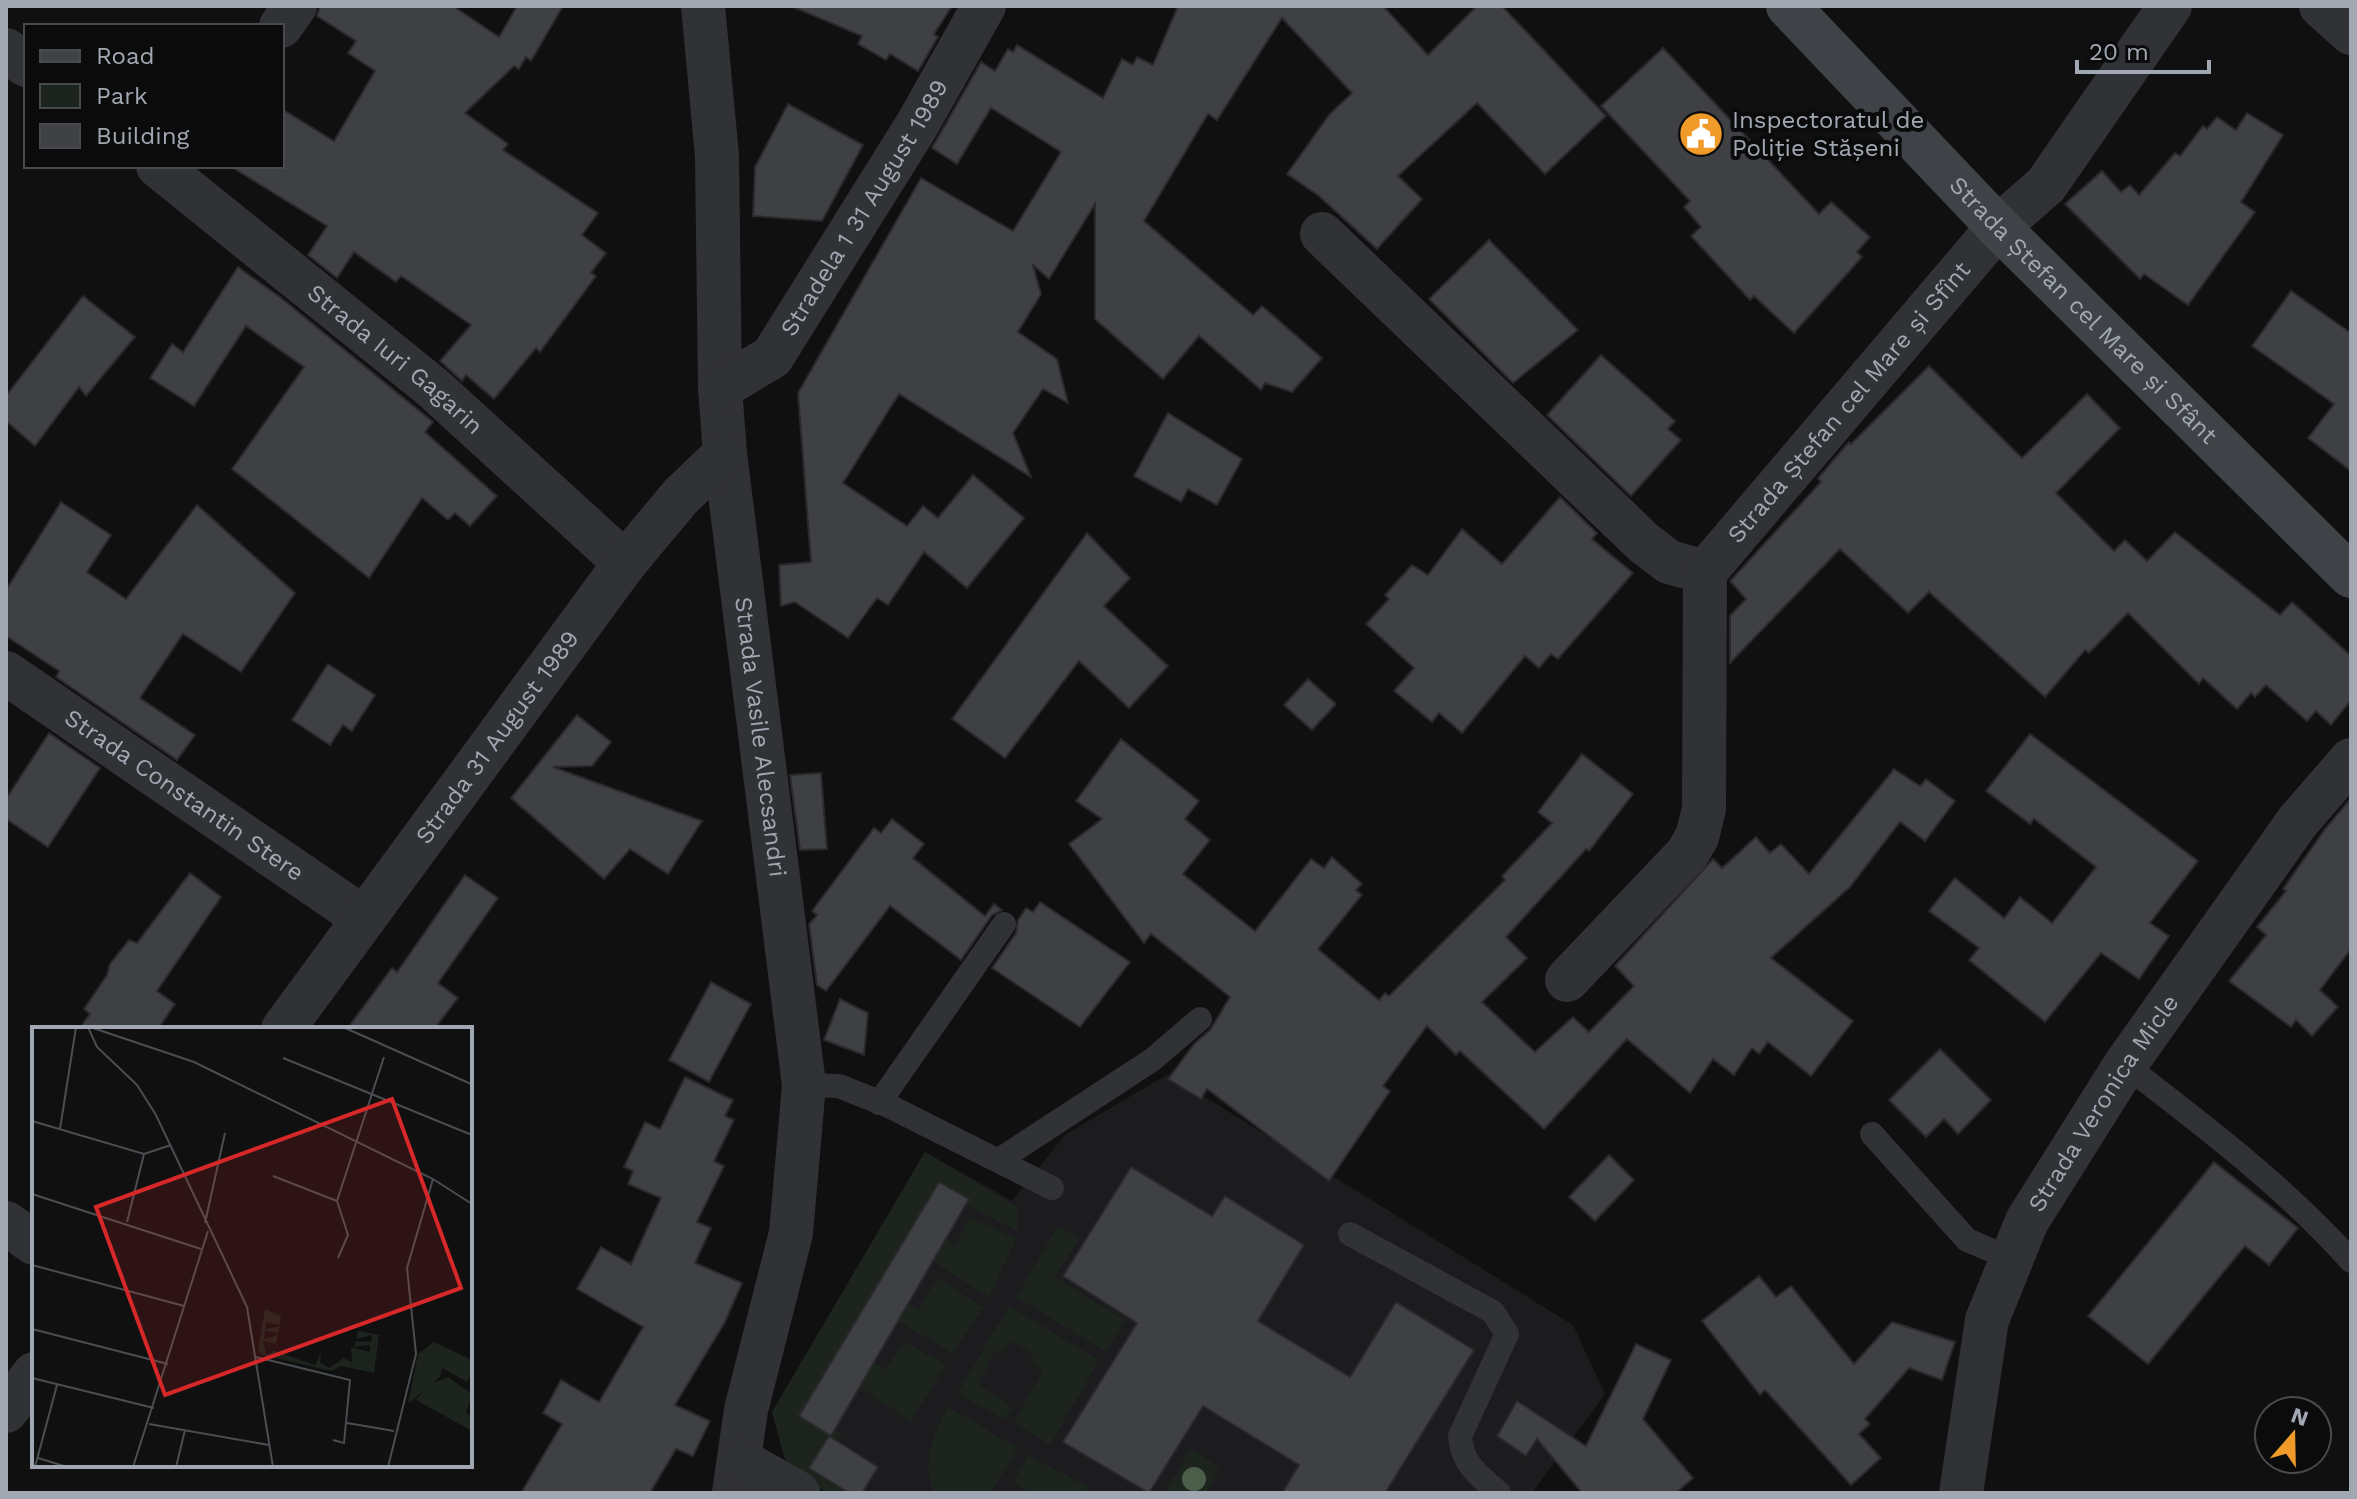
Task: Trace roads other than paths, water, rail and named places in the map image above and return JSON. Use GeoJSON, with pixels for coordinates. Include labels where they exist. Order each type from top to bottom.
{"type":"FeatureCollection","features":[{"type":"Feature","properties":{"kind":"street"},"geometry":{"type":"LineString","coordinates":[[282,24],[295,6]]}},
{"type":"Feature","properties":{"kind":"street","name":"Strada Vasile Alecsandri"},"geometry":{"type":"LineString","coordinates":[[703,6],[717,156],[720,388],[725,454],[804,1085],[791,1233],[746,1410],[738,1477],[798,1493]]}},
{"type":"Feature","properties":{"kind":"street","name":"Stradela 1 31 August 1989"},"geometry":{"type":"LineString","coordinates":[[720,388],[772,357],[917,125],[984,6]]}},
{"type":"Feature","properties":{"kind":"street","name":"Strada Ștefan cel Mare și Sfânt"},"geometry":{"type":"LineString","coordinates":[[1788,6],[1998,227],[2351,576]]}},
{"type":"Feature","properties":{"kind":"street","name":"Strada Ștefan cel Mare și Sfînt"},"geometry":{"type":"LineString","coordinates":[[1705,572],[1998,227],[2046,185],[2170,6]]}},
{"type":"Feature","properties":{"kind":"street"},"geometry":{"type":"LineString","coordinates":[[2321,6],[2351,33]]}},
{"type":"Feature","properties":{"kind":"street"},"geometry":{"type":"LineString","coordinates":[[6,50],[24,64]]}},
{"type":"Feature","properties":{"kind":"street","name":"Strada Iuri Gagarin"},"geometry":{"type":"LineString","coordinates":[[173,170],[432,387],[625,563]]}},
{"type":"Feature","properties":{"kind":"street"},"geometry":{"type":"LineString","coordinates":[[1322,234],[1644,543],[1669,562],[1705,572],[1704,809],[1697,837],[1687,854],[1567,980]]}},
{"type":"Feature","properties":{"kind":"street","name":"Strada 31 August 1989"},"geometry":{"type":"LineString","coordinates":[[284,1027],[362,917],[625,563],[681,496],[725,454]]}},
{"type":"Feature","properties":{"kind":"street","name":"Strada Constantin Stere"},"geometry":{"type":"LineString","coordinates":[[6,673],[362,917]]}},
{"type":"Feature","properties":{"kind":"street","name":"Strada Veronica Micle"},"geometry":{"type":"LineString","coordinates":[[1961,1493],[1987,1320],[2027,1221],[2125,1065],[2298,821],[2351,760]]}},
{"type":"Feature","properties":{"kind":"street"},"geometry":{"type":"LineString","coordinates":[[6,1223],[32,1242]]}},
{"type":"Feature","properties":{"kind":"street"},"geometry":{"type":"LineString","coordinates":[[6,1411],[32,1377]]}},
{"type":"Feature","properties":{"kind":"lane"},"geometry":{"type":"LineString","coordinates":[[879,1103],[1004,924]]}},
{"type":"Feature","properties":{"kind":"lane"},"geometry":{"type":"LineString","coordinates":[[999,1160],[1152,1060],[1200,1019]]}},
{"type":"Feature","properties":{"kind":"lane"},"geometry":{"type":"LineString","coordinates":[[2125,1065],[2215,1134],[2282,1191],[2313,1219],[2351,1261]]}},
{"type":"Feature","properties":{"kind":"lane"},"geometry":{"type":"LineString","coordinates":[[804,1085],[839,1086],[1052,1188]]}},
{"type":"Feature","properties":{"kind":"lane"},"geometry":{"type":"LineString","coordinates":[[1872,1134],[1967,1240],[2012,1259]]}},
{"type":"Feature","properties":{"kind":"lane"},"geometry":{"type":"LineString","coordinates":[[1350,1234],[1493,1312],[1507,1334],[1460,1436],[1461,1454],[1470,1467],[1499,1493]]}},
{"type":"Feature","properties":{"kind":"place","name":"Inspectoratul de Poliție Stășeni"},"geometry":{"type":"Point","coordinates":[1701,134]}}]}
